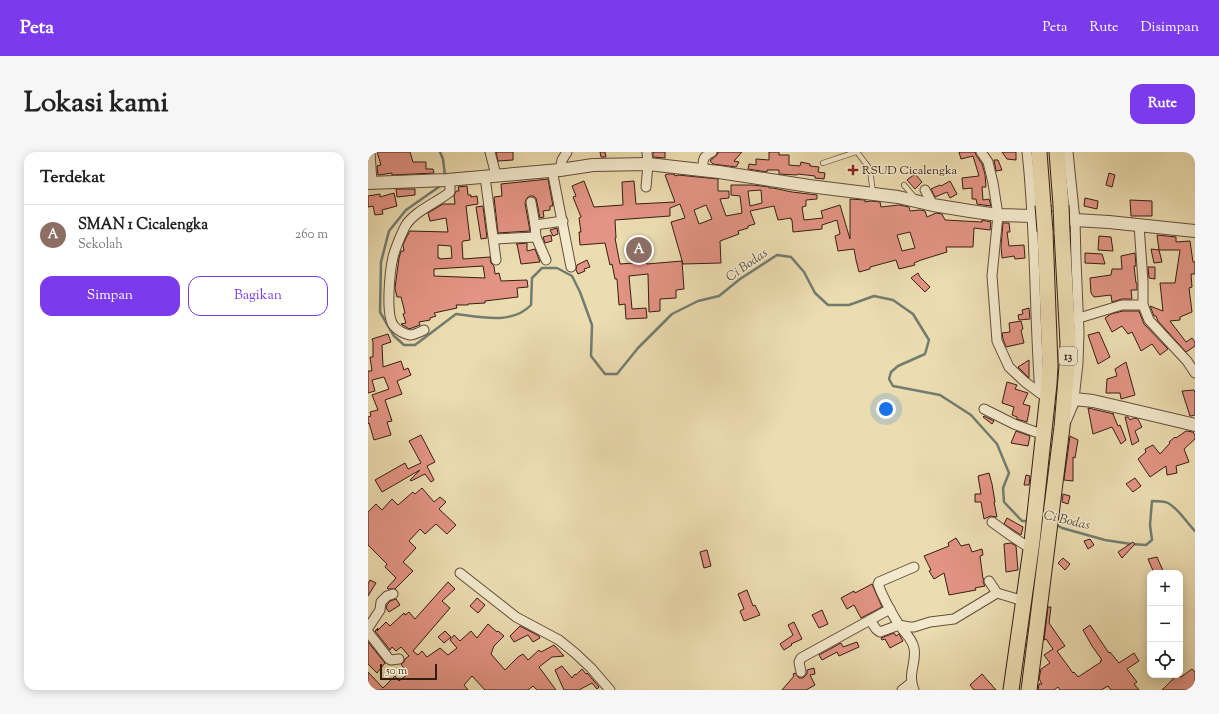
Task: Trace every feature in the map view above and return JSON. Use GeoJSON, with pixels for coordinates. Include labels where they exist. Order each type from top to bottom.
{"type":"FeatureCollection","features":[{"type":"Feature","properties":{"kind":"highway","name":"13"},"geometry":{"type":"LineString","coordinates":[[1029,690],[1040,480],[1044,435],[1044,396],[1050,366],[1045,231],[1039,152]]}},
{"type":"Feature","properties":{"kind":"highway","name":"13"},"geometry":{"type":"LineString","coordinates":[[1011,690],[1024,601],[1037,545],[1055,481],[1062,427],[1068,343],[1057,152]]}},
{"type":"Feature","properties":{"kind":"street"},"geometry":{"type":"LineString","coordinates":[[370,152],[370,183],[444,180],[491,176],[556,170],[648,158],[703,170],[917,200],[933,205],[998,215],[1033,216],[1108,222],[1195,232]]}},
{"type":"Feature","properties":{"kind":"street"},"geometry":{"type":"LineString","coordinates":[[490,152],[496,260]]}},
{"type":"Feature","properties":{"kind":"street"},"geometry":{"type":"LineString","coordinates":[[567,152],[556,170],[571,267]]}},
{"type":"Feature","properties":{"kind":"street"},"geometry":{"type":"LineString","coordinates":[[981,152],[988,162],[998,215],[992,276],[997,342],[1009,367],[1025,382],[1044,396]]}},
{"type":"Feature","properties":{"kind":"street"},"geometry":{"type":"LineString","coordinates":[[1027,152],[1033,216],[1037,349],[1044,396]]}},
{"type":"Feature","properties":{"kind":"street"},"geometry":{"type":"LineString","coordinates":[[1062,427],[1074,399],[1080,334],[1076,260],[1076,220],[1068,152]]}},
{"type":"Feature","properties":{"kind":"street"},"geometry":{"type":"LineString","coordinates":[[703,170],[703,160],[708,153]]}},
{"type":"Feature","properties":{"kind":"street"},"geometry":{"type":"LineString","coordinates":[[646,187],[648,158]]}},
{"type":"Feature","properties":{"kind":"street"},"geometry":{"type":"LineString","coordinates":[[424,330],[411,335],[401,332],[393,326],[390,319],[388,302],[392,263],[393,256],[406,226],[418,213],[440,200],[450,192],[444,180]]}},
{"type":"Feature","properties":{"kind":"street"},"geometry":{"type":"LineString","coordinates":[[925,190],[933,205]]}},
{"type":"Feature","properties":{"kind":"street"},"geometry":{"type":"LineString","coordinates":[[531,202],[536,237],[546,260]]}},
{"type":"Feature","properties":{"kind":"street"},"geometry":{"type":"LineString","coordinates":[[535,225],[563,221]]}},
{"type":"Feature","properties":{"kind":"street"},"geometry":{"type":"LineString","coordinates":[[1139,225],[1143,305],[1149,320],[1191,358],[1195,373]]}},
{"type":"Feature","properties":{"kind":"street"},"geometry":{"type":"LineString","coordinates":[[494,239],[536,237]]}},
{"type":"Feature","properties":{"kind":"street"},"geometry":{"type":"LineString","coordinates":[[1079,318],[1122,305],[1143,305]]}},
{"type":"Feature","properties":{"kind":"street"},"geometry":{"type":"LineString","coordinates":[[1074,399],[1093,401],[1195,425]]}},
{"type":"Feature","properties":{"kind":"street"},"geometry":{"type":"LineString","coordinates":[[984,409],[1014,424],[1044,435]]}},
{"type":"Feature","properties":{"kind":"street"},"geometry":{"type":"LineString","coordinates":[[992,522],[1010,535],[1037,545]]}},
{"type":"Feature","properties":{"kind":"street"},"geometry":{"type":"LineString","coordinates":[[902,690],[913,686],[910,675],[914,659],[914,647],[910,637],[899,626],[881,592],[878,582],[914,567]]}},
{"type":"Feature","properties":{"kind":"street"},"geometry":{"type":"LineString","coordinates":[[460,572],[516,617],[559,640],[576,653],[610,690]]}},
{"type":"Feature","properties":{"kind":"street"},"geometry":{"type":"LineString","coordinates":[[989,581],[997,593],[1024,601]]}},
{"type":"Feature","properties":{"kind":"street"},"geometry":{"type":"LineString","coordinates":[[870,620],[879,632],[899,626],[912,627],[930,622],[954,619],[997,593]]}},
{"type":"Feature","properties":{"kind":"street"},"geometry":{"type":"LineString","coordinates":[[368,628],[380,610],[381,602],[387,596],[393,594]]}},
{"type":"Feature","properties":{"kind":"street"},"geometry":{"type":"LineString","coordinates":[[801,672],[799,662],[801,658],[890,609]]}},
{"type":"Feature","properties":{"kind":"street"},"geometry":{"type":"LineString","coordinates":[[368,632],[389,659],[399,659]]}},
{"type":"Feature","properties":{"kind":"lane"},"geometry":{"type":"LineString","coordinates":[[823,163],[857,152],[870,169],[873,194]]}},
{"type":"Feature","properties":{"kind":"lane"},"geometry":{"type":"LineString","coordinates":[[904,185],[917,200]]}},
{"type":"Feature","properties":{"kind":"building"},"geometry":{"type":"Polygon","coordinates":[[[377,152],[410,152],[413,162],[426,162],[426,169],[433,169],[434,173],[392,175],[392,173],[378,175],[377,166],[381,165],[377,152]]]}},
{"type":"Feature","properties":{"kind":"building"},"geometry":{"type":"Polygon","coordinates":[[[496,152],[513,152],[513,160],[498,161],[496,152]]]}},
{"type":"Feature","properties":{"kind":"building"},"geometry":{"type":"Polygon","coordinates":[[[600,152],[605,152],[606,157],[601,157],[600,152]]]}},
{"type":"Feature","properties":{"kind":"building"},"geometry":{"type":"Polygon","coordinates":[[[653,152],[665,152],[665,158],[653,157],[653,152]]]}},
{"type":"Feature","properties":{"kind":"building"},"geometry":{"type":"Polygon","coordinates":[[[718,152],[742,152],[734,161],[739,162],[736,167],[713,164],[710,161],[717,155],[718,152]]]}},
{"type":"Feature","properties":{"kind":"building"},"geometry":{"type":"Polygon","coordinates":[[[769,152],[779,152],[779,155],[789,155],[789,165],[800,166],[801,162],[810,164],[810,166],[819,167],[818,172],[825,173],[824,179],[815,178],[815,176],[798,174],[779,174],[779,170],[767,170],[767,172],[748,169],[749,164],[756,165],[756,159],[769,160],[769,152]]]}},
{"type":"Feature","properties":{"kind":"building"},"geometry":{"type":"Polygon","coordinates":[[[959,152],[975,152],[982,164],[985,174],[986,187],[982,187],[983,200],[989,199],[991,206],[977,204],[976,199],[972,199],[972,188],[963,189],[962,178],[979,176],[973,156],[961,159],[959,152]]]}},
{"type":"Feature","properties":{"kind":"building"},"geometry":{"type":"Polygon","coordinates":[[[1002,152],[1016,152],[1016,160],[1007,159],[1002,152]]]}},
{"type":"Feature","properties":{"kind":"building"},"geometry":{"type":"Polygon","coordinates":[[[994,160],[998,160],[1002,170],[996,171],[994,160]]]}},
{"type":"Feature","properties":{"kind":"building"},"geometry":{"type":"Polygon","coordinates":[[[1109,173],[1115,175],[1112,187],[1106,185],[1109,173]]]}},
{"type":"Feature","properties":{"kind":"building"},"geometry":{"type":"Polygon","coordinates":[[[674,174],[675,176],[678,175],[718,179],[718,191],[729,191],[729,198],[720,199],[726,216],[742,213],[740,196],[731,195],[731,185],[752,185],[817,195],[817,199],[806,200],[806,206],[802,207],[804,220],[823,218],[821,211],[840,205],[850,239],[850,199],[865,200],[865,202],[880,202],[881,207],[899,205],[909,207],[910,211],[925,211],[927,217],[936,213],[942,214],[945,220],[982,222],[982,220],[991,222],[990,230],[974,228],[973,247],[946,247],[947,252],[921,260],[914,263],[915,265],[899,269],[896,260],[870,267],[870,269],[859,272],[854,249],[838,251],[835,236],[840,234],[837,220],[822,225],[822,229],[793,232],[791,218],[778,220],[774,206],[750,211],[755,224],[738,231],[739,234],[720,241],[721,263],[683,264],[671,222],[685,218],[680,204],[670,208],[670,216],[615,220],[615,238],[620,264],[646,262],[647,264],[682,261],[684,289],[676,290],[676,298],[660,299],[660,311],[649,312],[648,274],[629,276],[632,309],[646,308],[647,318],[626,319],[625,304],[619,305],[617,279],[615,279],[612,264],[610,265],[605,243],[580,245],[579,232],[581,232],[579,218],[581,217],[573,197],[576,196],[572,186],[584,181],[594,207],[623,205],[622,182],[634,181],[636,204],[675,202],[665,175],[674,174]],[[761,190],[748,191],[750,206],[762,203],[761,190]],[[706,205],[694,210],[699,224],[712,219],[706,205]],[[910,232],[897,235],[902,251],[915,248],[910,232]]]}},
{"type":"Feature","properties":{"kind":"building"},"geometry":{"type":"Polygon","coordinates":[[[915,174],[922,182],[915,189],[907,180],[915,174]]]}},
{"type":"Feature","properties":{"kind":"building"},"geometry":{"type":"Polygon","coordinates":[[[548,179],[553,206],[550,206],[550,210],[543,211],[544,217],[540,218],[536,198],[530,196],[527,198],[525,203],[530,231],[498,233],[494,197],[502,196],[501,184],[548,179]]]}},
{"type":"Feature","properties":{"kind":"building"},"geometry":{"type":"Polygon","coordinates":[[[950,181],[957,194],[950,198],[947,192],[935,197],[931,189],[950,181]]]}},
{"type":"Feature","properties":{"kind":"building"},"geometry":{"type":"Polygon","coordinates":[[[467,186],[468,195],[471,195],[471,197],[477,196],[478,204],[466,206],[470,240],[463,241],[462,243],[463,259],[490,257],[491,263],[494,266],[495,274],[499,273],[501,281],[527,280],[528,287],[517,288],[518,297],[485,301],[485,303],[456,305],[457,308],[434,313],[436,316],[430,318],[430,320],[419,322],[420,325],[409,329],[401,324],[406,323],[403,314],[405,313],[401,297],[397,297],[395,288],[399,258],[401,251],[404,251],[403,245],[410,231],[448,232],[446,218],[430,221],[428,213],[443,204],[455,204],[454,196],[456,191],[459,191],[458,187],[467,186]],[[438,245],[438,258],[452,258],[451,246],[438,245]],[[483,266],[434,269],[434,276],[485,278],[483,266]]]}},
{"type":"Feature","properties":{"kind":"building"},"geometry":{"type":"Polygon","coordinates":[[[396,189],[415,189],[415,195],[397,197],[396,189]]]}},
{"type":"Feature","properties":{"kind":"building"},"geometry":{"type":"Polygon","coordinates":[[[394,193],[397,206],[382,210],[383,214],[375,215],[373,206],[368,207],[368,196],[380,194],[380,197],[394,193]]]}},
{"type":"Feature","properties":{"kind":"building"},"geometry":{"type":"Polygon","coordinates":[[[1085,198],[1098,201],[1097,209],[1084,206],[1085,198]]]}},
{"type":"Feature","properties":{"kind":"building"},"geometry":{"type":"Polygon","coordinates":[[[1130,200],[1152,201],[1152,216],[1131,216],[1130,200]]]}},
{"type":"Feature","properties":{"kind":"building"},"geometry":{"type":"Polygon","coordinates":[[[483,206],[487,238],[481,239],[476,207],[483,206]]]}},
{"type":"Feature","properties":{"kind":"building"},"geometry":{"type":"Polygon","coordinates":[[[1003,223],[1009,223],[1010,232],[1007,232],[1009,246],[1024,245],[1025,258],[1015,259],[1014,256],[1002,258],[1001,246],[1003,223]]]}},
{"type":"Feature","properties":{"kind":"building"},"geometry":{"type":"Polygon","coordinates":[[[557,228],[558,234],[553,236],[550,230],[557,228]]]}},
{"type":"Feature","properties":{"kind":"building"},"geometry":{"type":"Polygon","coordinates":[[[551,235],[552,241],[545,243],[543,237],[551,235]]]}},
{"type":"Feature","properties":{"kind":"building"},"geometry":{"type":"Polygon","coordinates":[[[1157,235],[1176,237],[1176,242],[1190,241],[1193,262],[1195,262],[1195,274],[1191,274],[1192,287],[1189,288],[1192,312],[1180,317],[1180,320],[1170,321],[1186,342],[1192,338],[1195,342],[1195,346],[1186,352],[1158,321],[1156,316],[1154,316],[1150,306],[1163,311],[1160,283],[1175,283],[1180,250],[1159,250],[1157,235]]]}},
{"type":"Feature","properties":{"kind":"building"},"geometry":{"type":"Polygon","coordinates":[[[1099,236],[1111,237],[1113,251],[1098,250],[1099,236]]]}},
{"type":"Feature","properties":{"kind":"building"},"geometry":{"type":"Polygon","coordinates":[[[527,243],[527,251],[535,249],[540,262],[521,264],[516,244],[527,243]]]}},
{"type":"Feature","properties":{"kind":"building"},"geometry":{"type":"Polygon","coordinates":[[[1151,249],[1159,250],[1162,262],[1154,263],[1151,249]]]}},
{"type":"Feature","properties":{"kind":"building"},"geometry":{"type":"Polygon","coordinates":[[[1085,253],[1102,254],[1105,264],[1085,263],[1085,253]]]}},
{"type":"Feature","properties":{"kind":"building"},"geometry":{"type":"Polygon","coordinates":[[[1135,253],[1136,266],[1134,266],[1137,290],[1131,290],[1132,299],[1122,299],[1112,302],[1111,295],[1094,297],[1091,293],[1090,278],[1111,275],[1112,269],[1122,269],[1121,256],[1135,253]]]}},
{"type":"Feature","properties":{"kind":"building"},"geometry":{"type":"Polygon","coordinates":[[[587,260],[590,267],[584,269],[585,271],[578,274],[576,270],[577,265],[587,260]]]}},
{"type":"Feature","properties":{"kind":"building"},"geometry":{"type":"Polygon","coordinates":[[[1148,267],[1155,267],[1155,279],[1149,278],[1148,267]]]}},
{"type":"Feature","properties":{"kind":"building"},"geometry":{"type":"Polygon","coordinates":[[[918,273],[930,287],[925,292],[911,278],[918,273]]]}},
{"type":"Feature","properties":{"kind":"building"},"geometry":{"type":"Polygon","coordinates":[[[1029,308],[1030,319],[1019,320],[1018,315],[1023,314],[1022,310],[1029,308]]]}},
{"type":"Feature","properties":{"kind":"building"},"geometry":{"type":"Polygon","coordinates":[[[1123,311],[1139,311],[1144,324],[1168,349],[1160,355],[1152,344],[1141,351],[1132,332],[1128,334],[1122,326],[1112,332],[1105,318],[1111,314],[1123,311]]]}},
{"type":"Feature","properties":{"kind":"building"},"geometry":{"type":"Polygon","coordinates":[[[1021,321],[1023,329],[1021,330],[1024,343],[1006,347],[1002,333],[1010,332],[1009,323],[1021,321]]]}},
{"type":"Feature","properties":{"kind":"building"},"geometry":{"type":"Polygon","coordinates":[[[1099,332],[1110,357],[1098,364],[1088,335],[1099,332]]]}},
{"type":"Feature","properties":{"kind":"building"},"geometry":{"type":"Polygon","coordinates":[[[388,334],[391,342],[382,345],[383,367],[401,361],[404,370],[408,368],[411,375],[397,381],[402,394],[385,400],[392,421],[387,422],[391,435],[374,440],[369,423],[368,424],[368,417],[371,416],[370,412],[378,410],[372,395],[389,389],[384,377],[372,380],[375,391],[368,393],[368,371],[372,371],[370,357],[373,357],[372,339],[388,334]]]}},
{"type":"Feature","properties":{"kind":"building"},"geometry":{"type":"Polygon","coordinates":[[[1029,360],[1029,378],[1018,367],[1029,360]]]}},
{"type":"Feature","properties":{"kind":"building"},"geometry":{"type":"Polygon","coordinates":[[[1126,362],[1135,395],[1121,399],[1120,393],[1106,393],[1107,379],[1117,376],[1115,369],[1126,362]]]}},
{"type":"Feature","properties":{"kind":"building"},"geometry":{"type":"Polygon","coordinates":[[[1007,382],[1017,385],[1015,389],[1028,393],[1023,404],[1030,406],[1027,422],[1017,419],[1017,417],[1012,415],[1014,407],[1002,403],[1007,382]]]}},
{"type":"Feature","properties":{"kind":"building"},"geometry":{"type":"Polygon","coordinates":[[[1194,390],[1195,415],[1190,416],[1182,391],[1194,390]]]}},
{"type":"Feature","properties":{"kind":"building"},"geometry":{"type":"Polygon","coordinates":[[[1088,408],[1114,414],[1118,426],[1120,425],[1126,440],[1121,444],[1112,427],[1093,434],[1088,408]]]}},
{"type":"Feature","properties":{"kind":"building"},"geometry":{"type":"Polygon","coordinates":[[[984,416],[994,421],[992,424],[983,417],[984,416]]]}},
{"type":"Feature","properties":{"kind":"building"},"geometry":{"type":"Polygon","coordinates":[[[1125,417],[1128,417],[1130,420],[1134,418],[1138,419],[1142,427],[1135,431],[1139,441],[1132,445],[1125,417]]]}},
{"type":"Feature","properties":{"kind":"building"},"geometry":{"type":"Polygon","coordinates":[[[1016,431],[1030,436],[1028,446],[1011,443],[1016,431]]]}},
{"type":"Feature","properties":{"kind":"building"},"geometry":{"type":"Polygon","coordinates":[[[1186,431],[1193,432],[1195,435],[1195,439],[1184,449],[1189,462],[1176,466],[1177,473],[1167,475],[1166,466],[1150,477],[1138,459],[1146,452],[1145,449],[1153,445],[1160,454],[1170,443],[1169,442],[1186,431]]]}},
{"type":"Feature","properties":{"kind":"building"},"geometry":{"type":"Polygon","coordinates":[[[421,435],[435,462],[427,466],[434,480],[431,482],[425,474],[411,481],[410,480],[420,470],[382,492],[375,480],[405,463],[408,469],[421,463],[409,441],[421,435]]]}},
{"type":"Feature","properties":{"kind":"building"},"geometry":{"type":"Polygon","coordinates":[[[1070,436],[1078,440],[1075,458],[1073,457],[1073,481],[1064,480],[1070,436]]]}},
{"type":"Feature","properties":{"kind":"building"},"geometry":{"type":"Polygon","coordinates":[[[989,473],[997,517],[990,516],[984,519],[981,502],[975,502],[975,494],[981,494],[978,476],[989,473]]]}},
{"type":"Feature","properties":{"kind":"building"},"geometry":{"type":"Polygon","coordinates":[[[1026,475],[1030,476],[1029,485],[1024,485],[1026,475]]]}},
{"type":"Feature","properties":{"kind":"building"},"geometry":{"type":"Polygon","coordinates":[[[1135,478],[1141,486],[1133,492],[1126,484],[1135,478]]]}},
{"type":"Feature","properties":{"kind":"building"},"geometry":{"type":"Polygon","coordinates":[[[422,488],[434,502],[440,497],[446,502],[439,509],[456,525],[447,534],[436,524],[425,534],[420,529],[409,541],[416,548],[403,562],[413,571],[395,589],[388,589],[387,588],[396,578],[385,567],[387,564],[368,545],[368,512],[376,504],[382,510],[392,499],[398,505],[413,492],[415,494],[422,488]]]}},
{"type":"Feature","properties":{"kind":"building"},"geometry":{"type":"Polygon","coordinates":[[[1063,494],[1070,496],[1068,504],[1062,502],[1063,494]]]}},
{"type":"Feature","properties":{"kind":"building"},"geometry":{"type":"Polygon","coordinates":[[[1007,518],[1023,527],[1021,535],[1004,524],[1007,518]]]}},
{"type":"Feature","properties":{"kind":"building"},"geometry":{"type":"Polygon","coordinates":[[[956,538],[961,546],[969,544],[972,552],[982,549],[983,555],[980,556],[984,579],[983,582],[985,586],[975,588],[976,590],[949,595],[944,573],[934,579],[929,571],[931,570],[924,556],[949,546],[948,543],[956,538]]]}},
{"type":"Feature","properties":{"kind":"building"},"geometry":{"type":"Polygon","coordinates":[[[1090,539],[1094,545],[1088,549],[1084,541],[1090,539]]]}},
{"type":"Feature","properties":{"kind":"building"},"geometry":{"type":"Polygon","coordinates":[[[1133,542],[1135,544],[1122,558],[1118,552],[1133,542]]]}},
{"type":"Feature","properties":{"kind":"building"},"geometry":{"type":"Polygon","coordinates":[[[1011,543],[1016,546],[1018,570],[1006,572],[1004,544],[1011,543]]]}},
{"type":"Feature","properties":{"kind":"building"},"geometry":{"type":"Polygon","coordinates":[[[707,550],[711,566],[704,568],[700,552],[707,550]]]}},
{"type":"Feature","properties":{"kind":"building"},"geometry":{"type":"Polygon","coordinates":[[[1157,557],[1163,570],[1153,570],[1148,559],[1157,557]]]}},
{"type":"Feature","properties":{"kind":"building"},"geometry":{"type":"Polygon","coordinates":[[[1063,558],[1070,564],[1065,570],[1058,563],[1063,558]]]}},
{"type":"Feature","properties":{"kind":"building"},"geometry":{"type":"Polygon","coordinates":[[[370,580],[376,583],[368,596],[368,584],[370,580]]]}},
{"type":"Feature","properties":{"kind":"building"},"geometry":{"type":"Polygon","coordinates":[[[448,582],[455,589],[442,601],[450,608],[413,651],[418,655],[422,651],[427,657],[440,648],[448,655],[457,648],[450,640],[454,635],[460,641],[471,631],[477,638],[488,624],[504,636],[494,646],[491,654],[505,670],[523,654],[528,660],[539,650],[541,652],[554,645],[564,656],[552,657],[539,667],[556,690],[537,690],[533,686],[528,690],[485,690],[472,676],[464,685],[468,690],[368,690],[368,672],[383,688],[395,676],[399,681],[408,674],[401,664],[409,656],[401,647],[396,651],[392,647],[390,650],[375,631],[378,628],[377,631],[386,622],[390,626],[404,613],[405,615],[409,612],[415,619],[448,582]]]}},
{"type":"Feature","properties":{"kind":"building"},"geometry":{"type":"Polygon","coordinates":[[[872,584],[882,607],[861,618],[854,605],[847,609],[841,598],[854,591],[855,593],[872,584]]]}},
{"type":"Feature","properties":{"kind":"building"},"geometry":{"type":"Polygon","coordinates":[[[747,590],[753,606],[755,605],[760,615],[744,621],[740,611],[744,609],[738,594],[747,590]]]}},
{"type":"Feature","properties":{"kind":"building"},"geometry":{"type":"Polygon","coordinates":[[[477,598],[485,605],[478,613],[470,606],[477,598]]]}},
{"type":"Feature","properties":{"kind":"building"},"geometry":{"type":"Polygon","coordinates":[[[396,599],[400,605],[389,612],[386,608],[387,605],[390,601],[396,599]]]}},
{"type":"Feature","properties":{"kind":"building"},"geometry":{"type":"Polygon","coordinates":[[[1048,607],[1051,607],[1049,623],[1065,646],[1057,651],[1073,673],[1074,672],[1078,677],[1102,660],[1083,630],[1090,625],[1109,653],[1110,652],[1119,663],[1134,653],[1139,661],[1127,669],[1137,682],[1134,684],[1139,690],[1111,690],[1108,686],[1101,690],[1060,690],[1058,687],[1054,690],[1038,690],[1039,684],[1042,684],[1039,679],[1041,669],[1050,663],[1044,655],[1053,649],[1046,639],[1044,640],[1048,607]]]}},
{"type":"Feature","properties":{"kind":"building"},"geometry":{"type":"Polygon","coordinates":[[[822,610],[828,624],[819,628],[812,615],[822,610]]]}},
{"type":"Feature","properties":{"kind":"building"},"geometry":{"type":"Polygon","coordinates":[[[794,622],[802,639],[791,644],[792,645],[784,650],[780,644],[793,635],[788,625],[794,622]]]}},
{"type":"Feature","properties":{"kind":"building"},"geometry":{"type":"Polygon","coordinates":[[[520,626],[539,636],[540,638],[533,642],[528,635],[514,642],[510,636],[520,626]]]}},
{"type":"Feature","properties":{"kind":"building"},"geometry":{"type":"Polygon","coordinates":[[[445,631],[451,637],[444,643],[438,637],[445,631]]]}},
{"type":"Feature","properties":{"kind":"building"},"geometry":{"type":"Polygon","coordinates":[[[894,633],[896,636],[899,634],[903,641],[890,648],[885,639],[882,640],[881,638],[894,633]]]}},
{"type":"Feature","properties":{"kind":"building"},"geometry":{"type":"Polygon","coordinates":[[[368,642],[385,663],[377,673],[368,664],[368,642]]]}},
{"type":"Feature","properties":{"kind":"building"},"geometry":{"type":"Polygon","coordinates":[[[857,642],[859,647],[839,656],[837,652],[822,660],[819,655],[841,643],[843,647],[857,642]]]}},
{"type":"Feature","properties":{"kind":"building"},"geometry":{"type":"Polygon","coordinates":[[[562,666],[572,678],[582,669],[599,687],[597,689],[592,683],[579,690],[564,690],[555,670],[562,666]]]}},
{"type":"Feature","properties":{"kind":"building"},"geometry":{"type":"Polygon","coordinates":[[[814,668],[815,674],[810,675],[815,685],[806,690],[782,690],[794,676],[793,674],[795,673],[799,678],[803,678],[807,674],[807,670],[814,668]]]}},
{"type":"Feature","properties":{"kind":"building"},"geometry":{"type":"Polygon","coordinates":[[[1192,669],[1195,672],[1195,690],[1162,690],[1174,678],[1183,678],[1183,676],[1192,669]]]}},
{"type":"Feature","properties":{"kind":"building"},"geometry":{"type":"Polygon","coordinates":[[[982,674],[996,690],[974,690],[970,685],[982,674]]]}},
{"type":"Feature","properties":{"kind":"waterway","name":"Ci Bodas"},"geometry":{"type":"LineString","coordinates":[[440,152],[443,159],[445,176]]}},
{"type":"Feature","properties":{"kind":"waterway","name":"Ci Bodas"},"geometry":{"type":"LineString","coordinates":[[443,184],[406,210],[389,231],[381,262],[380,312],[394,336],[404,345],[415,345],[456,314],[495,318],[515,315],[523,311],[531,305],[532,278],[542,268],[557,268],[572,276],[580,292],[592,325],[591,356],[605,374],[617,374],[638,348],[672,314],[698,301],[719,296],[740,279],[777,255],[791,257],[804,272],[815,293],[828,305],[849,305],[874,296],[893,300],[913,314],[929,340],[925,354],[898,366],[891,372],[889,379],[893,386],[940,395],[971,415],[997,444],[1009,473],[1003,488],[1004,502],[1022,521],[1028,521]]}},
{"type":"Feature","properties":{"kind":"waterway","name":"Ci Bodas"},"geometry":{"type":"LineString","coordinates":[[1055,524],[1062,528],[1105,540],[1146,545],[1152,540],[1150,525],[1152,501],[1158,501],[1166,502],[1172,506],[1195,531]]}},
{"type":"Feature","properties":{"kind":"place","name":"RSUD Cicalengka"},"geometry":{"type":"Point","coordinates":[853,170]}},
{"type":"Feature","properties":{"kind":"place","name":"SMAN 1 Cicalengka"},"geometry":{"type":"Point","coordinates":[639,250]}}]}
